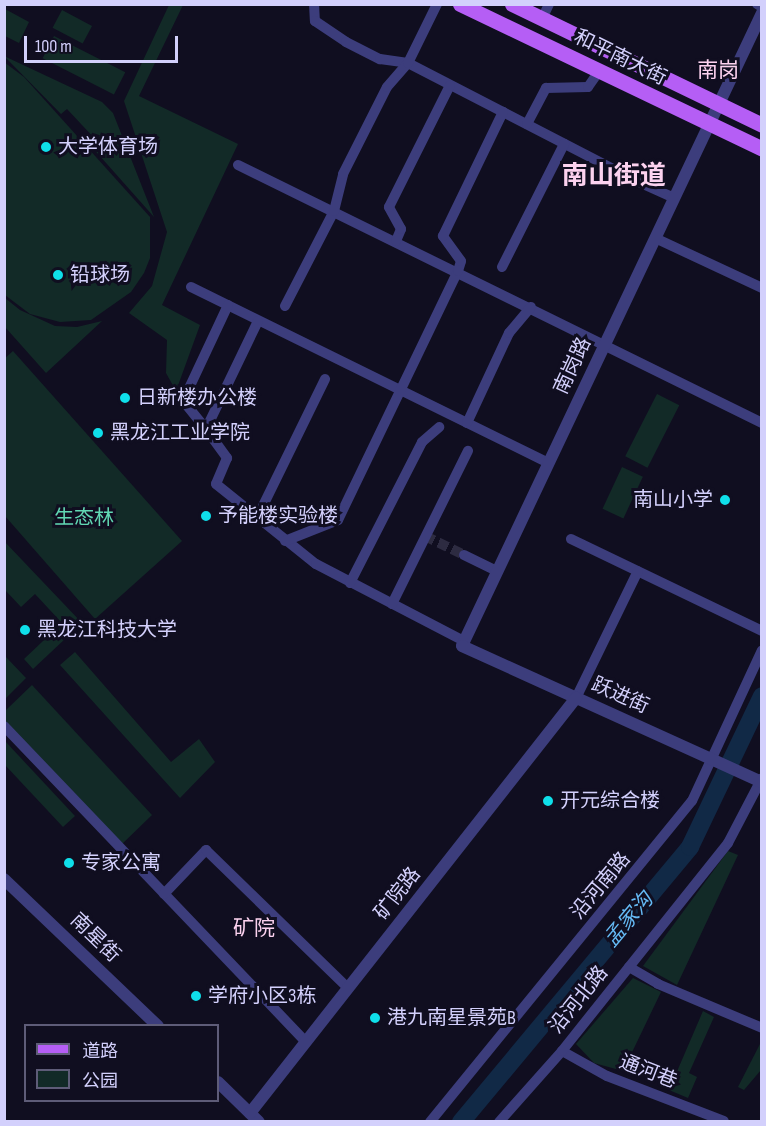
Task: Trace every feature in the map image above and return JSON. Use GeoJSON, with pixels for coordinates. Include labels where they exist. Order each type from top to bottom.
{"type":"FeatureCollection","features":[{"type":"Feature","properties":{"kind":"main road","name":"和平南大街"},"geometry":{"type":"LineString","coordinates":[[460,4],[762,149]]}},
{"type":"Feature","properties":{"kind":"main road","name":"和平南大街"},"geometry":{"type":"LineString","coordinates":[[512,4],[762,125]]}},
{"type":"Feature","properties":{"kind":"street"},"geometry":{"type":"LineString","coordinates":[[314,4],[315,21],[346,42],[381,59],[408,63],[621,173]]}},
{"type":"Feature","properties":{"kind":"street"},"geometry":{"type":"LineString","coordinates":[[285,306],[334,211],[343,174],[387,87],[408,63],[437,4]]}},
{"type":"Feature","properties":{"kind":"street"},"geometry":{"type":"LineString","coordinates":[[542,19],[549,4]]}},
{"type":"Feature","properties":{"kind":"street"},"geometry":{"type":"LineString","coordinates":[[757,4],[762,7]]}},
{"type":"Feature","properties":{"kind":"street","name":"南岗路"},"geometry":{"type":"LineString","coordinates":[[463,644],[762,13]]}},
{"type":"Feature","properties":{"kind":"street"},"geometry":{"type":"LineString","coordinates":[[527,124],[546,87],[588,87],[598,71]]}},
{"type":"Feature","properties":{"kind":"street"},"geometry":{"type":"LineString","coordinates":[[396,241],[401,229],[389,207],[450,84]]}},
{"type":"Feature","properties":{"kind":"street"},"geometry":{"type":"LineString","coordinates":[[285,541],[338,520],[458,272],[461,261],[443,236],[503,112]]}},
{"type":"Feature","properties":{"kind":"street"},"geometry":{"type":"LineString","coordinates":[[502,267],[564,144]]}},
{"type":"Feature","properties":{"kind":"street"},"geometry":{"type":"LineString","coordinates":[[238,165],[605,343],[762,423]]}},
{"type":"Feature","properties":{"kind":"street"},"geometry":{"type":"LineString","coordinates":[[643,184],[674,198]]}},
{"type":"Feature","properties":{"kind":"street"},"geometry":{"type":"LineString","coordinates":[[655,238],[762,288]]}},
{"type":"Feature","properties":{"kind":"street"},"geometry":{"type":"LineString","coordinates":[[191,287],[548,463]]}},
{"type":"Feature","properties":{"kind":"street"},"geometry":{"type":"LineString","coordinates":[[228,306],[183,401],[227,458],[216,484],[256,520],[285,541],[350,583],[463,644]]}},
{"type":"Feature","properties":{"kind":"street"},"geometry":{"type":"LineString","coordinates":[[467,423],[509,333],[531,307]]}},
{"type":"Feature","properties":{"kind":"street"},"geometry":{"type":"LineString","coordinates":[[206,429],[258,321]]}},
{"type":"Feature","properties":{"kind":"street"},"geometry":{"type":"LineString","coordinates":[[256,520],[325,379]]}},
{"type":"Feature","properties":{"kind":"street"},"geometry":{"type":"LineString","coordinates":[[350,583],[422,442],[439,427]]}},
{"type":"Feature","properties":{"kind":"street"},"geometry":{"type":"LineString","coordinates":[[392,604],[468,451]]}},
{"type":"Feature","properties":{"kind":"street"},"geometry":{"type":"LineString","coordinates":[[571,539],[762,631]]}},
{"type":"Feature","properties":{"kind":"street"},"geometry":{"type":"LineString","coordinates":[[464,555],[497,571]]}},
{"type":"Feature","properties":{"kind":"street"},"geometry":{"type":"LineString","coordinates":[[576,698],[638,571]]}},
{"type":"Feature","properties":{"kind":"street","name":"跃进街"},"geometry":{"type":"LineString","coordinates":[[463,644],[576,698],[761,781]]}},
{"type":"Feature","properties":{"kind":"street","name":"沿河南路"},"geometry":{"type":"LineString","coordinates":[[430,1122],[692,801],[714,761],[762,650]]}},
{"type":"Feature","properties":{"kind":"street","name":"矿院路"},"geometry":{"type":"LineString","coordinates":[[254,1118],[306,1042],[576,698]]}},
{"type":"Feature","properties":{"kind":"street"},"geometry":{"type":"LineString","coordinates":[[4,726],[306,1042]]}},
{"type":"Feature","properties":{"kind":"street","name":"沿河北路"},"geometry":{"type":"LineString","coordinates":[[499,1122],[562,1051],[728,843],[761,781]]}},
{"type":"Feature","properties":{"kind":"street"},"geometry":{"type":"LineString","coordinates":[[164,894],[206,850],[348,988]]}},
{"type":"Feature","properties":{"kind":"street","name":"南星街"},"geometry":{"type":"LineString","coordinates":[[4,879],[156,1024]]}},
{"type":"Feature","properties":{"kind":"street"},"geometry":{"type":"LineString","coordinates":[[629,967],[658,984],[762,1028]]}},
{"type":"Feature","properties":{"kind":"street","name":"通河巷"},"geometry":{"type":"LineString","coordinates":[[562,1051],[607,1076],[724,1121]]}},
{"type":"Feature","properties":{"kind":"street"},"geometry":{"type":"LineString","coordinates":[[219,1083],[254,1118]]}},
{"type":"Feature","properties":{"kind":"green space"},"geometry":{"type":"Polygon","coordinates":[[[169,5],[183,5],[139,96],[238,144],[162,305],[200,325],[176,391],[166,373],[167,340],[129,313],[152,286],[167,232],[124,101],[169,5]]]}},
{"type":"Feature","properties":{"kind":"green space"},"geometry":{"type":"Polygon","coordinates":[[[5,9],[29,22],[19,43],[5,36],[5,9]]]}},
{"type":"Feature","properties":{"kind":"green space"},"geometry":{"type":"Polygon","coordinates":[[[62,10],[92,26],[83,44],[53,28],[62,10]]]}},
{"type":"Feature","properties":{"kind":"green space"},"geometry":{"type":"Polygon","coordinates":[[[54,36],[125,72],[114,95],[43,58],[54,36]]]}},
{"type":"Feature","properties":{"kind":"green space"},"geometry":{"type":"Polygon","coordinates":[[[4,56],[102,102],[113,113],[154,217],[91,146],[96,140],[67,109],[61,114],[4,56]]]}},
{"type":"Feature","properties":{"kind":"green space","name":"大学体育场"},"geometry":{"type":"Polygon","coordinates":[[[4,62],[24,77],[150,217],[150,258],[144,273],[131,292],[91,320],[60,322],[30,314],[5,295],[4,62]]]}},
{"type":"Feature","properties":{"kind":"green space"},"geometry":{"type":"Polygon","coordinates":[[[5,298],[20,310],[55,326],[77,327],[102,321],[46,373],[5,327],[5,298]]]}},
{"type":"Feature","properties":{"kind":"green space","name":"生态林"},"geometry":{"type":"Polygon","coordinates":[[[13,351],[182,541],[95,619],[5,516],[4,359],[13,351]]]}},
{"type":"Feature","properties":{"kind":"green space"},"geometry":{"type":"Polygon","coordinates":[[[657,394],[679,405],[647,468],[625,456],[657,394]]]}},
{"type":"Feature","properties":{"kind":"green space"},"geometry":{"type":"Polygon","coordinates":[[[622,467],[643,477],[623,518],[603,509],[622,467]]]}},
{"type":"Feature","properties":{"kind":"green space"},"geometry":{"type":"Polygon","coordinates":[[[4,541],[82,623],[33,669],[24,659],[62,623],[35,594],[21,607],[5,590],[4,541]]]}},
{"type":"Feature","properties":{"kind":"green space"},"geometry":{"type":"Polygon","coordinates":[[[75,652],[171,762],[199,739],[215,762],[180,798],[60,665],[75,652]]]}},
{"type":"Feature","properties":{"kind":"green space"},"geometry":{"type":"Polygon","coordinates":[[[5,656],[26,678],[5,699],[5,656]]]}},
{"type":"Feature","properties":{"kind":"green space"},"geometry":{"type":"Polygon","coordinates":[[[32,685],[152,815],[120,846],[5,721],[5,711],[32,685]]]}},
{"type":"Feature","properties":{"kind":"green space"},"geometry":{"type":"Polygon","coordinates":[[[5,741],[75,816],[63,827],[5,765],[5,741]]]}},
{"type":"Feature","properties":{"kind":"green space"},"geometry":{"type":"Polygon","coordinates":[[[728,851],[738,855],[677,985],[643,966],[728,851]]]}},
{"type":"Feature","properties":{"kind":"green space"},"geometry":{"type":"Polygon","coordinates":[[[633,978],[661,992],[623,1071],[594,1063],[576,1044],[633,978]]]}},
{"type":"Feature","properties":{"kind":"green space"},"geometry":{"type":"Polygon","coordinates":[[[703,1011],[714,1017],[689,1073],[697,1077],[688,1098],[669,1090],[703,1011]]]}},
{"type":"Feature","properties":{"kind":"green space"},"geometry":{"type":"Polygon","coordinates":[[[761,1042],[761,1070],[744,1090],[738,1087],[761,1042]]]}},
{"type":"Feature","properties":{"kind":"waterway","name":"孟家沟"},"geometry":{"type":"LineString","coordinates":[[461,1122],[690,847],[762,696]]}},
{"type":"Feature","properties":{"kind":"tunnel"},"geometry":{"type":"LineString","coordinates":[[621,173],[643,184]]}},
{"type":"Feature","properties":{"kind":"tunnel"},"geometry":{"type":"LineString","coordinates":[[425,536],[464,555]]}},
{"type":"Feature","properties":{"kind":"place","name":"大学体育场"},"geometry":{"type":"Point","coordinates":[46,147]}},
{"type":"Feature","properties":{"kind":"place","name":"铅球场"},"geometry":{"type":"Point","coordinates":[58,275]}},
{"type":"Feature","properties":{"kind":"place","name":"日新楼办公楼"},"geometry":{"type":"Point","coordinates":[125,398]}},
{"type":"Feature","properties":{"kind":"place","name":"黑龙江工业学院"},"geometry":{"type":"Point","coordinates":[98,433]}},
{"type":"Feature","properties":{"kind":"place","name":"南山小学"},"geometry":{"type":"Point","coordinates":[725,500]}},
{"type":"Feature","properties":{"kind":"place","name":"予能楼实验楼"},"geometry":{"type":"Point","coordinates":[206,516]}},
{"type":"Feature","properties":{"kind":"place","name":"黑龙江科技大学"},"geometry":{"type":"Point","coordinates":[25,630]}},
{"type":"Feature","properties":{"kind":"place","name":"开元综合楼"},"geometry":{"type":"Point","coordinates":[548,801]}},
{"type":"Feature","properties":{"kind":"place","name":"专家公寓"},"geometry":{"type":"Point","coordinates":[69,863]}},
{"type":"Feature","properties":{"kind":"place","name":"学府小区3栋"},"geometry":{"type":"Point","coordinates":[196,996]}},
{"type":"Feature","properties":{"kind":"place","name":"港九南星景苑B"},"geometry":{"type":"Point","coordinates":[375,1018]}},
{"type":"Feature","properties":{"kind":"district","name":"南岗"},"geometry":{"type":"Point","coordinates":[718,71]}},
{"type":"Feature","properties":{"kind":"district","name":"南山街道"},"geometry":{"type":"Point","coordinates":[614,177]}},
{"type":"Feature","properties":{"kind":"district","name":"矿院"},"geometry":{"type":"Point","coordinates":[254,929]}}]}
